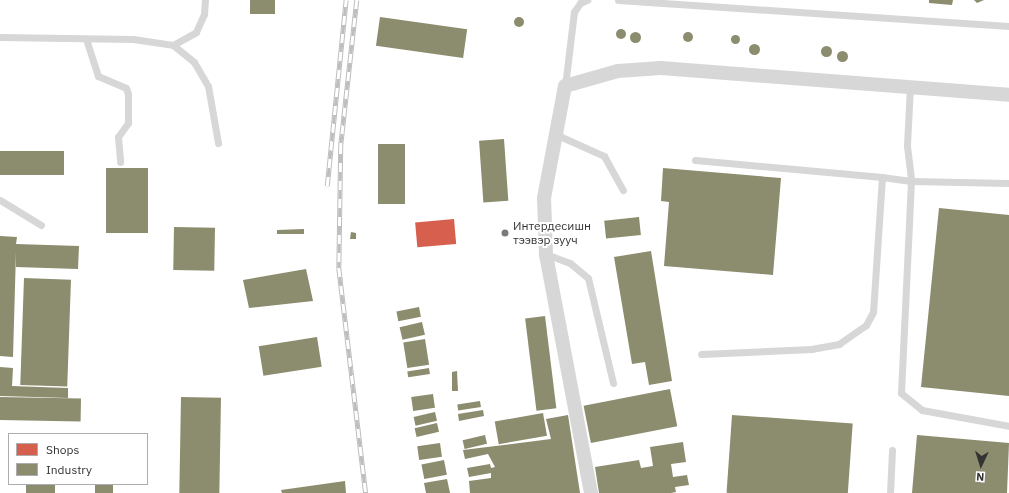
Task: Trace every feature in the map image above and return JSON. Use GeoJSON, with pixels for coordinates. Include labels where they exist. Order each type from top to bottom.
{"type":"FeatureCollection","features":[{"type":"Feature","properties":{"kind":"street"},"geometry":{"type":"LineString","coordinates":[[591,493],[546,254],[544,198],[565,86],[618,71],[661,68],[910,85],[1009,96]]}},
{"type":"Feature","properties":{"kind":"lane"},"geometry":{"type":"LineString","coordinates":[[173,45],[196,32],[204,14],[205,0]]}},
{"type":"Feature","properties":{"kind":"lane"},"geometry":{"type":"LineString","coordinates":[[565,86],[574,12],[580,3],[588,0]]}},
{"type":"Feature","properties":{"kind":"lane"},"geometry":{"type":"LineString","coordinates":[[618,0],[1009,26]]}},
{"type":"Feature","properties":{"kind":"lane"},"geometry":{"type":"LineString","coordinates":[[0,37],[133,39],[173,45],[194,62],[208,86],[218,142]]}},
{"type":"Feature","properties":{"kind":"lane"},"geometry":{"type":"LineString","coordinates":[[86,39],[98,76],[126,88],[128,94],[128,124],[118,137],[120,162]]}},
{"type":"Feature","properties":{"kind":"lane"},"geometry":{"type":"LineString","coordinates":[[910,85],[907,146],[911,181],[901,393],[922,410],[1009,426]]}},
{"type":"Feature","properties":{"kind":"lane"},"geometry":{"type":"LineString","coordinates":[[555,134],[604,156],[623,190]]}},
{"type":"Feature","properties":{"kind":"lane"},"geometry":{"type":"LineString","coordinates":[[694,160],[911,181],[1009,183]]}},
{"type":"Feature","properties":{"kind":"lane"},"geometry":{"type":"LineString","coordinates":[[701,354],[812,349],[838,344],[866,326],[873,312],[882,177]]}},
{"type":"Feature","properties":{"kind":"lane"},"geometry":{"type":"LineString","coordinates":[[0,200],[41,225]]}},
{"type":"Feature","properties":{"kind":"lane"},"geometry":{"type":"LineString","coordinates":[[546,254],[570,263],[588,278],[613,383]]}},
{"type":"Feature","properties":{"kind":"lane"},"geometry":{"type":"LineString","coordinates":[[890,493],[892,450]]}},
{"type":"Feature","properties":{"kind":"building: Shops"},"geometry":{"type":"Polygon","coordinates":[[[454,219],[456,244],[417,247],[415,222],[454,219]]]}},
{"type":"Feature","properties":{"kind":"building: Industry"},"geometry":{"type":"Polygon","coordinates":[[[250,0],[275,0],[275,14],[250,14],[250,0]]]}},
{"type":"Feature","properties":{"kind":"building: Industry"},"geometry":{"type":"Polygon","coordinates":[[[929,0],[953,0],[952,5],[929,3],[929,0]]]}},
{"type":"Feature","properties":{"kind":"building: Industry"},"geometry":{"type":"Polygon","coordinates":[[[974,0],[984,0],[977,3],[974,0]]]}},
{"type":"Feature","properties":{"kind":"building: Industry"},"geometry":{"type":"Polygon","coordinates":[[[380,17],[467,29],[463,58],[376,46],[380,17]]]}},
{"type":"Feature","properties":{"kind":"building: Industry"},"geometry":{"type":"Polygon","coordinates":[[[517,17],[521,17],[523,18],[523,26],[517,27],[514,24],[514,20],[517,17]]]}},
{"type":"Feature","properties":{"kind":"building: Industry"},"geometry":{"type":"Polygon","coordinates":[[[619,29],[623,29],[625,30],[625,38],[619,39],[616,36],[616,32],[619,29]]]}},
{"type":"Feature","properties":{"kind":"building: Industry"},"geometry":{"type":"Polygon","coordinates":[[[635,31],[639,33],[641,37],[639,41],[635,43],[631,41],[629,37],[631,33],[635,31]]]}},
{"type":"Feature","properties":{"kind":"building: Industry"},"geometry":{"type":"Polygon","coordinates":[[[686,32],[690,32],[692,33],[692,41],[686,42],[683,39],[683,35],[686,32]]]}},
{"type":"Feature","properties":{"kind":"building: Industry"},"geometry":{"type":"Polygon","coordinates":[[[735,34],[740,39],[735,44],[730,39],[735,34]]]}},
{"type":"Feature","properties":{"kind":"building: Industry"},"geometry":{"type":"Polygon","coordinates":[[[752,44],[756,44],[758,45],[758,53],[752,54],[749,51],[749,47],[752,44]]]}},
{"type":"Feature","properties":{"kind":"building: Industry"},"geometry":{"type":"Polygon","coordinates":[[[824,46],[828,46],[830,47],[830,55],[824,56],[821,53],[821,49],[824,46]]]}},
{"type":"Feature","properties":{"kind":"building: Industry"},"geometry":{"type":"Polygon","coordinates":[[[840,51],[844,51],[846,52],[846,60],[840,61],[837,58],[837,54],[840,51]]]}},
{"type":"Feature","properties":{"kind":"building: Industry"},"geometry":{"type":"Polygon","coordinates":[[[504,139],[508,201],[483,203],[479,141],[504,139]]]}},
{"type":"Feature","properties":{"kind":"building: Industry"},"geometry":{"type":"Polygon","coordinates":[[[378,144],[405,144],[405,204],[378,204],[378,144]]]}},
{"type":"Feature","properties":{"kind":"building: Industry"},"geometry":{"type":"Polygon","coordinates":[[[0,151],[64,151],[64,175],[0,175],[0,151]]]}},
{"type":"Feature","properties":{"kind":"building: Industry"},"geometry":{"type":"Polygon","coordinates":[[[106,168],[148,168],[148,233],[106,233],[106,168]]]}},
{"type":"Feature","properties":{"kind":"building: Industry"},"geometry":{"type":"Polygon","coordinates":[[[663,168],[781,178],[773,275],[664,266],[669,202],[661,201],[663,168]]]}},
{"type":"Feature","properties":{"kind":"building: Industry"},"geometry":{"type":"Polygon","coordinates":[[[939,208],[1009,215],[1009,396],[921,387],[939,208]]]}},
{"type":"Feature","properties":{"kind":"building: Industry"},"geometry":{"type":"Polygon","coordinates":[[[639,217],[641,235],[606,239],[604,221],[639,217]]]}},
{"type":"Feature","properties":{"kind":"building: Industry"},"geometry":{"type":"Polygon","coordinates":[[[174,227],[215,228],[214,271],[173,270],[174,227]]]}},
{"type":"Feature","properties":{"kind":"building: Industry"},"geometry":{"type":"Polygon","coordinates":[[[304,229],[304,234],[277,234],[277,230],[304,229]]]}},
{"type":"Feature","properties":{"kind":"building: Industry"},"geometry":{"type":"Polygon","coordinates":[[[351,232],[356,233],[356,239],[350,239],[351,232]]]}},
{"type":"Feature","properties":{"kind":"building: Industry"},"geometry":{"type":"Polygon","coordinates":[[[0,236],[17,237],[16,244],[79,246],[78,269],[16,267],[16,252],[13,357],[0,356],[0,236]]]}},
{"type":"Feature","properties":{"kind":"building: Industry"},"geometry":{"type":"Polygon","coordinates":[[[651,251],[672,381],[649,385],[645,362],[632,364],[614,257],[651,251]]]}},
{"type":"Feature","properties":{"kind":"building: Industry"},"geometry":{"type":"Polygon","coordinates":[[[306,269],[313,301],[249,308],[243,280],[306,269]]]}},
{"type":"Feature","properties":{"kind":"building: Industry"},"geometry":{"type":"Polygon","coordinates":[[[24,278],[71,280],[67,387],[20,385],[24,278]]]}},
{"type":"Feature","properties":{"kind":"building: Industry"},"geometry":{"type":"Polygon","coordinates":[[[419,307],[421,317],[398,321],[396,311],[419,307]]]}},
{"type":"Feature","properties":{"kind":"building: Industry"},"geometry":{"type":"Polygon","coordinates":[[[545,316],[556,408],[536,411],[525,318],[545,316]]]}},
{"type":"Feature","properties":{"kind":"building: Industry"},"geometry":{"type":"Polygon","coordinates":[[[422,322],[425,335],[403,340],[400,327],[422,322]]]}},
{"type":"Feature","properties":{"kind":"building: Industry"},"geometry":{"type":"Polygon","coordinates":[[[317,337],[322,367],[263,376],[259,346],[317,337]]]}},
{"type":"Feature","properties":{"kind":"building: Industry"},"geometry":{"type":"Polygon","coordinates":[[[425,339],[429,365],[407,368],[403,342],[425,339]]]}},
{"type":"Feature","properties":{"kind":"building: Industry"},"geometry":{"type":"Polygon","coordinates":[[[0,367],[13,368],[12,386],[68,388],[68,398],[0,396],[0,367]]]}},
{"type":"Feature","properties":{"kind":"building: Industry"},"geometry":{"type":"Polygon","coordinates":[[[429,368],[430,374],[408,377],[407,371],[429,368]]]}},
{"type":"Feature","properties":{"kind":"building: Industry"},"geometry":{"type":"Polygon","coordinates":[[[457,371],[458,391],[452,391],[452,372],[457,371]]]}},
{"type":"Feature","properties":{"kind":"building: Industry"},"geometry":{"type":"Polygon","coordinates":[[[670,389],[677,426],[591,443],[584,406],[670,389]]]}},
{"type":"Feature","properties":{"kind":"building: Industry"},"geometry":{"type":"Polygon","coordinates":[[[433,394],[435,408],[413,411],[411,397],[433,394]]]}},
{"type":"Feature","properties":{"kind":"building: Industry"},"geometry":{"type":"Polygon","coordinates":[[[0,397],[81,398],[81,421],[0,420],[0,397]]]}},
{"type":"Feature","properties":{"kind":"building: Industry"},"geometry":{"type":"Polygon","coordinates":[[[181,397],[221,398],[219,493],[179,493],[181,397]]]}},
{"type":"Feature","properties":{"kind":"building: Industry"},"geometry":{"type":"Polygon","coordinates":[[[480,401],[481,407],[458,411],[457,405],[480,401]]]}},
{"type":"Feature","properties":{"kind":"building: Industry"},"geometry":{"type":"Polygon","coordinates":[[[483,410],[484,416],[459,421],[458,414],[483,410]]]}},
{"type":"Feature","properties":{"kind":"building: Industry"},"geometry":{"type":"Polygon","coordinates":[[[435,412],[437,421],[416,426],[414,417],[435,412]]]}},
{"type":"Feature","properties":{"kind":"building: Industry"},"geometry":{"type":"Polygon","coordinates":[[[543,413],[547,436],[499,444],[495,422],[543,413]]]}},
{"type":"Feature","properties":{"kind":"building: Industry"},"geometry":{"type":"Polygon","coordinates":[[[568,415],[580,493],[470,493],[469,481],[491,478],[491,473],[469,477],[467,468],[490,464],[491,468],[495,467],[488,454],[465,459],[463,450],[551,439],[546,419],[568,415]]]}},
{"type":"Feature","properties":{"kind":"building: Industry"},"geometry":{"type":"Polygon","coordinates":[[[732,415],[853,423],[848,493],[727,493],[732,415]]]}},
{"type":"Feature","properties":{"kind":"building: Industry"},"geometry":{"type":"Polygon","coordinates":[[[437,423],[439,432],[417,437],[415,428],[437,423]]]}},
{"type":"Feature","properties":{"kind":"building: Industry"},"geometry":{"type":"Polygon","coordinates":[[[485,435],[487,444],[465,449],[463,440],[485,435]]]}},
{"type":"Feature","properties":{"kind":"building: Industry"},"geometry":{"type":"Polygon","coordinates":[[[917,435],[1009,443],[1007,493],[912,493],[917,435]]]}},
{"type":"Feature","properties":{"kind":"building: Industry"},"geometry":{"type":"Polygon","coordinates":[[[683,442],[686,462],[671,464],[673,477],[687,475],[689,485],[675,487],[676,492],[671,493],[599,493],[595,467],[639,460],[641,468],[653,466],[650,447],[683,442]]]}},
{"type":"Feature","properties":{"kind":"building: Industry"},"geometry":{"type":"Polygon","coordinates":[[[440,443],[442,457],[419,460],[417,446],[440,443]]]}},
{"type":"Feature","properties":{"kind":"building: Industry"},"geometry":{"type":"Polygon","coordinates":[[[444,460],[447,475],[424,479],[421,464],[444,460]]]}},
{"type":"Feature","properties":{"kind":"building: Industry"},"geometry":{"type":"Polygon","coordinates":[[[447,479],[450,493],[426,493],[424,483],[447,479]]]}},
{"type":"Feature","properties":{"kind":"building: Industry"},"geometry":{"type":"Polygon","coordinates":[[[345,481],[346,493],[282,493],[281,490],[345,481]]]}},
{"type":"Feature","properties":{"kind":"building: Industry"},"geometry":{"type":"Polygon","coordinates":[[[26,485],[55,485],[55,493],[26,493],[26,485]]]}},
{"type":"Feature","properties":{"kind":"building: Industry"},"geometry":{"type":"Polygon","coordinates":[[[95,485],[113,485],[113,493],[95,493],[95,485]]]}},
{"type":"Feature","properties":{"kind":"railway"},"geometry":{"type":"LineString","coordinates":[[327,186],[346,0]]}},
{"type":"Feature","properties":{"kind":"railway"},"geometry":{"type":"LineString","coordinates":[[357,0],[341,145],[339,268],[366,493]]}},
{"type":"Feature","properties":{"kind":"place","name":"Интердесишн тээвэр зууч"},"geometry":{"type":"Point","coordinates":[505,233]}}]}
